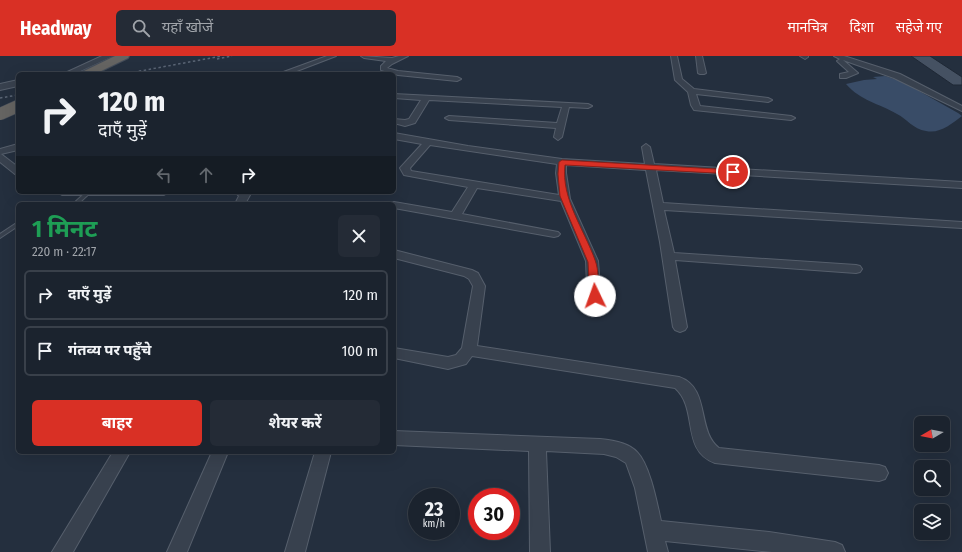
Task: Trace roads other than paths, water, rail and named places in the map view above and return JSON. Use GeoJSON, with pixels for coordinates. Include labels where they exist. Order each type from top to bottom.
{"type":"FeatureCollection","features":[{"type":"Feature","properties":{"kind":"highway"},"geometry":{"type":"LineString","coordinates":[[90,72],[124,56]]}},
{"type":"Feature","properties":{"kind":"highway"},"geometry":{"type":"LineString","coordinates":[[0,113],[16,107]]}},
{"type":"Feature","properties":{"kind":"street"},"geometry":{"type":"LineString","coordinates":[[72,72],[109,56]]}},
{"type":"Feature","properties":{"kind":"street"},"geometry":{"type":"LineString","coordinates":[[288,72],[333,56]]}},
{"type":"Feature","properties":{"kind":"street"},"geometry":{"type":"LineString","coordinates":[[364,56],[392,60]]}},
{"type":"Feature","properties":{"kind":"street"},"geometry":{"type":"LineString","coordinates":[[391,72],[384,71],[384,66],[392,60],[405,56]]}},
{"type":"Feature","properties":{"kind":"street"},"geometry":{"type":"LineString","coordinates":[[674,56],[679,80],[692,91],[768,100]]}},
{"type":"Feature","properties":{"kind":"street"},"geometry":{"type":"LineString","coordinates":[[699,56],[702,73]]}},
{"type":"Feature","properties":{"kind":"street"},"geometry":{"type":"LineString","coordinates":[[840,57],[840,61],[854,73],[843,76]]}},
{"type":"Feature","properties":{"kind":"street"},"geometry":{"type":"LineString","coordinates":[[840,57],[897,76],[962,109]]}},
{"type":"Feature","properties":{"kind":"street"},"geometry":{"type":"LineString","coordinates":[[396,73],[457,79]]}},
{"type":"Feature","properties":{"kind":"street"},"geometry":{"type":"LineString","coordinates":[[0,83],[16,82]]}},
{"type":"Feature","properties":{"kind":"street"},"geometry":{"type":"LineString","coordinates":[[0,87],[16,83]]}},
{"type":"Feature","properties":{"kind":"street"},"geometry":{"type":"LineString","coordinates":[[692,91],[695,105],[699,109],[791,118]]}},
{"type":"Feature","properties":{"kind":"street"},"geometry":{"type":"LineString","coordinates":[[396,96],[588,106]]}},
{"type":"Feature","properties":{"kind":"street"},"geometry":{"type":"LineString","coordinates":[[396,121],[405,123],[412,121],[428,97]]}},
{"type":"Feature","properties":{"kind":"street"},"geometry":{"type":"LineString","coordinates":[[558,137],[566,105]]}},
{"type":"Feature","properties":{"kind":"street"},"geometry":{"type":"LineString","coordinates":[[0,113],[16,109]]}},
{"type":"Feature","properties":{"kind":"street"},"geometry":{"type":"LineString","coordinates":[[449,118],[561,126]]}},
{"type":"Feature","properties":{"kind":"street"},"geometry":{"type":"LineString","coordinates":[[396,136],[562,162],[962,185]]}},
{"type":"Feature","properties":{"kind":"street"},"geometry":{"type":"LineString","coordinates":[[428,142],[405,168],[407,173],[564,199]]}},
{"type":"Feature","properties":{"kind":"street"},"geometry":{"type":"LineString","coordinates":[[646,147],[668,256],[680,327]]}},
{"type":"Feature","properties":{"kind":"street"},"geometry":{"type":"LineString","coordinates":[[0,152],[16,148]]}},
{"type":"Feature","properties":{"kind":"street"},"geometry":{"type":"LineString","coordinates":[[0,157],[16,170]]}},
{"type":"Feature","properties":{"kind":"street"},"geometry":{"type":"LineString","coordinates":[[562,162],[561,179],[564,199],[592,262],[595,311]]}},
{"type":"Feature","properties":{"kind":"street"},"geometry":{"type":"LineString","coordinates":[[455,216],[474,185]]}},
{"type":"Feature","properties":{"kind":"street"},"geometry":{"type":"LineString","coordinates":[[396,205],[554,234]]}},
{"type":"Feature","properties":{"kind":"street"},"geometry":{"type":"LineString","coordinates":[[658,206],[962,225]]}},
{"type":"Feature","properties":{"kind":"street"},"geometry":{"type":"LineString","coordinates":[[396,254],[449,267],[474,276],[479,286],[469,350],[461,360],[448,363],[396,353]]}},
{"type":"Feature","properties":{"kind":"street"},"geometry":{"type":"LineString","coordinates":[[668,256],[856,269]]}},
{"type":"Feature","properties":{"kind":"street"},"geometry":{"type":"LineString","coordinates":[[469,350],[678,383],[687,389],[692,396],[703,443],[710,452],[715,455],[879,473]]}},
{"type":"Feature","properties":{"kind":"street"},"geometry":{"type":"LineString","coordinates":[[396,438],[609,447],[631,457],[639,470],[658,552]]}},
{"type":"Feature","properties":{"kind":"street"},"geometry":{"type":"LineString","coordinates":[[537,444],[540,552]]}},
{"type":"Feature","properties":{"kind":"street"},"geometry":{"type":"LineString","coordinates":[[62,552],[121,454]]}},
{"type":"Feature","properties":{"kind":"street"},"geometry":{"type":"LineString","coordinates":[[178,552],[219,454]]}},
{"type":"Feature","properties":{"kind":"street"},"geometry":{"type":"LineString","coordinates":[[295,552],[322,454]]}},
{"type":"Feature","properties":{"kind":"street"},"geometry":{"type":"LineString","coordinates":[[653,530],[790,548],[835,552]]}},
{"type":"Feature","properties":{"kind":"lane"},"geometry":{"type":"LineString","coordinates":[[77,202],[87,194]]}},
{"type":"Feature","properties":{"kind":"lane"},"geometry":{"type":"LineString","coordinates":[[0,236],[16,225]]}},
{"type":"Feature","properties":{"kind":"water"},"geometry":{"type":"Polygon","coordinates":[[[885,76],[903,82],[962,116],[941,130],[931,132],[921,130],[890,110],[864,98],[846,84],[877,79],[873,77],[885,76]]]}},
{"type":"Feature","properties":{"kind":"railway"},"geometry":{"type":"LineString","coordinates":[[135,72],[222,56]]}},
{"type":"Feature","properties":{"kind":"railway"},"geometry":{"type":"LineString","coordinates":[[217,59],[232,56]]}},
{"type":"Feature","properties":{"kind":"railway"},"geometry":{"type":"LineString","coordinates":[[0,98],[16,95]]}}]}
